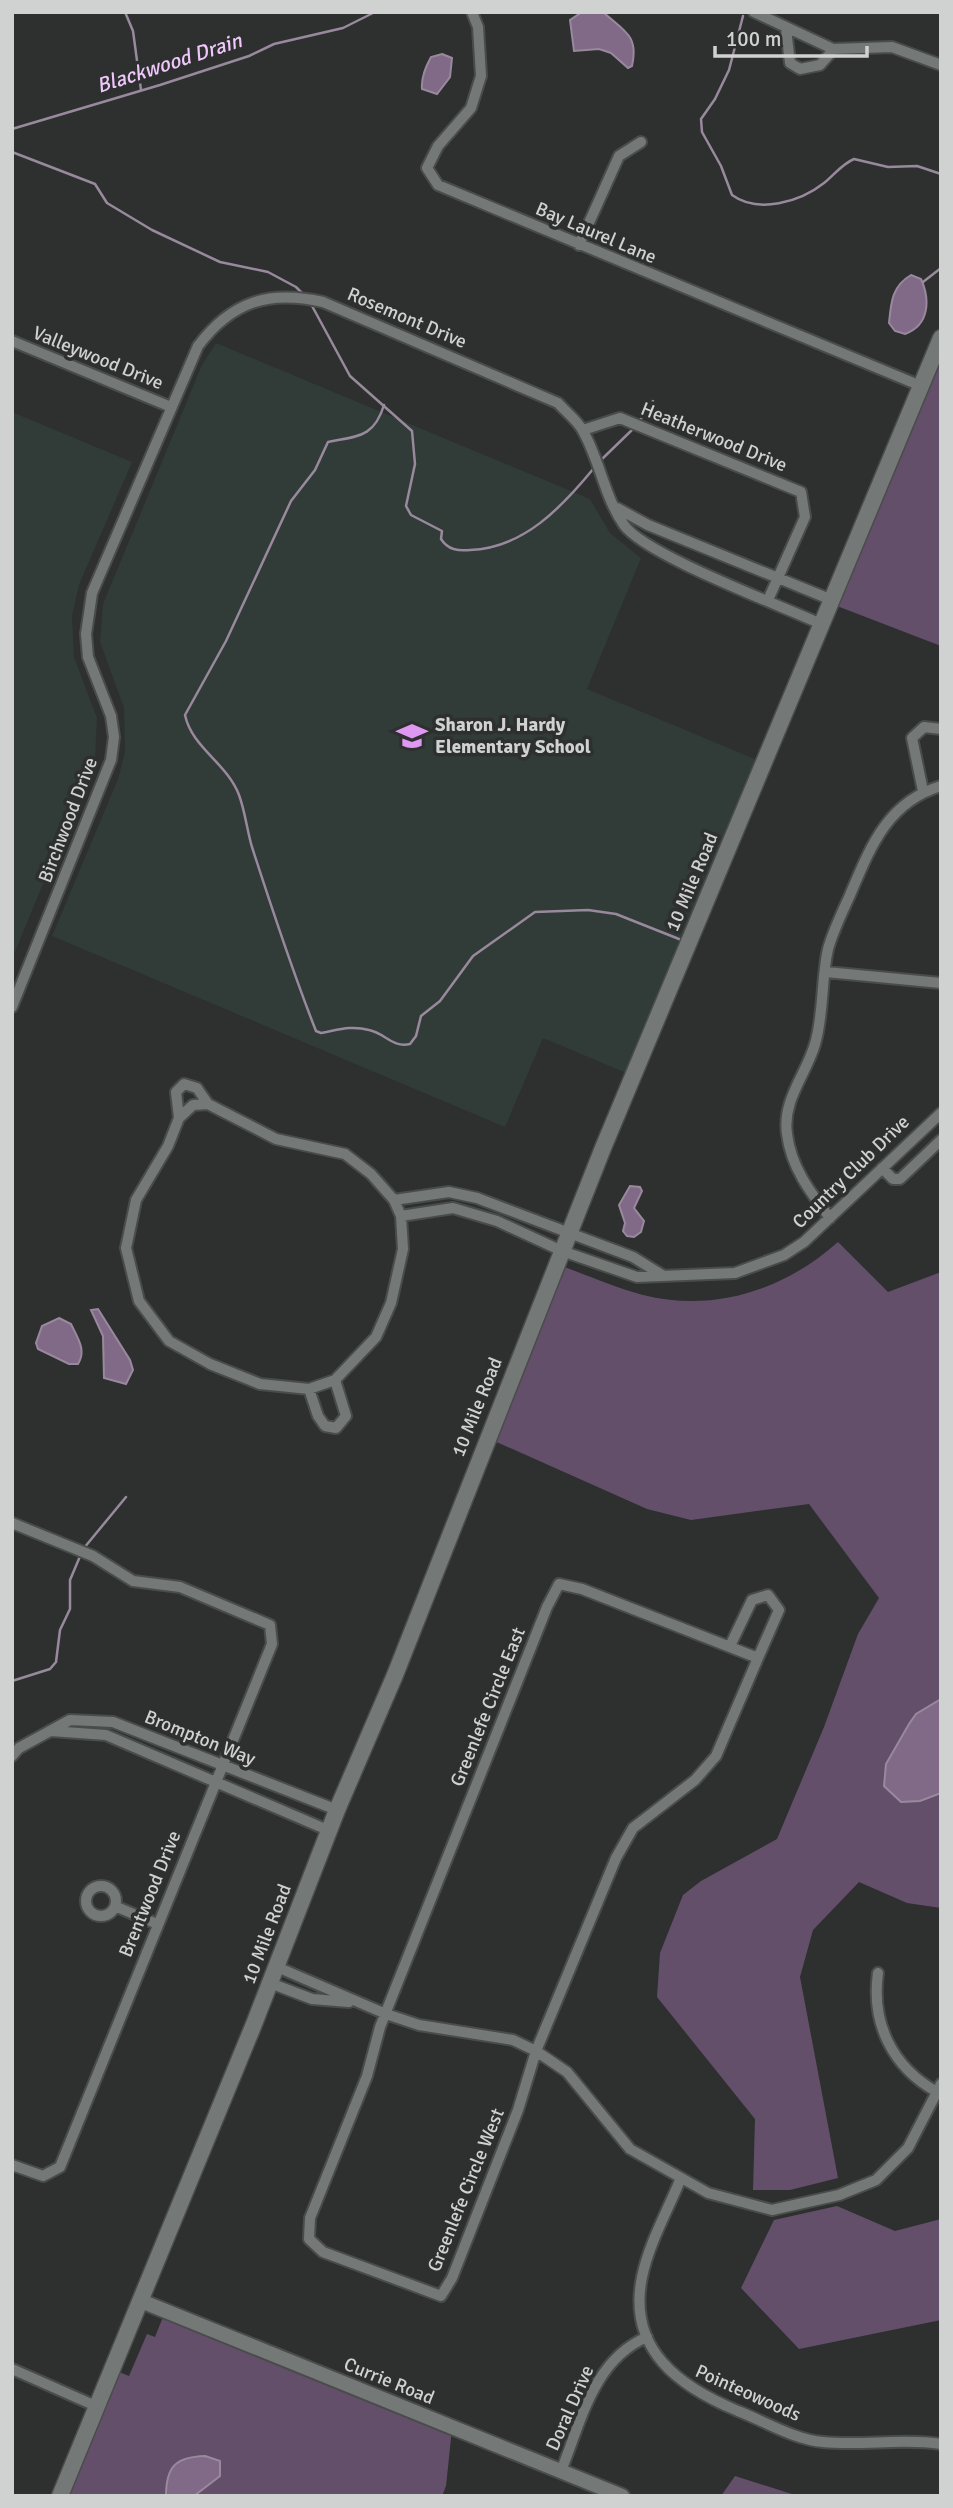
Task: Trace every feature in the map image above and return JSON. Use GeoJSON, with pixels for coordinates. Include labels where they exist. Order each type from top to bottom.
{"type":"FeatureCollection","features":[{"type":"Feature","properties":{"kind":"main road","name":"10 Mile Road"},"geometry":{"type":"LineString","coordinates":[[60,2496],[142,2301],[337,1810],[395,1675],[562,1251],[941,338]]}},
{"type":"Feature","properties":{"kind":"street","name":"Bay Laurel Lane"},"geometry":{"type":"LineString","coordinates":[[472,12],[478,27],[481,76],[471,108],[438,146],[427,168],[438,185],[921,386]]}},
{"type":"Feature","properties":{"kind":"street"},"geometry":{"type":"LineString","coordinates":[[754,12],[834,49],[892,47],[941,65]]}},
{"type":"Feature","properties":{"kind":"street"},"geometry":{"type":"LineString","coordinates":[[786,29],[790,63],[800,69],[820,65],[834,49]]}},
{"type":"Feature","properties":{"kind":"street"},"geometry":{"type":"LineString","coordinates":[[579,245],[619,156],[641,142]]}},
{"type":"Feature","properties":{"kind":"street","name":"Rosemont Drive"},"geometry":{"type":"LineString","coordinates":[[171,407],[198,346],[223,317],[263,299],[293,295],[323,302],[558,403],[583,430],[605,490],[624,525],[636,537],[667,556],[821,624]]}},
{"type":"Feature","properties":{"kind":"street","name":"Valleywood Drive"},"geometry":{"type":"LineString","coordinates":[[12,341],[171,407]]}},
{"type":"Feature","properties":{"kind":"street","name":"Birchwood Drive"},"geometry":{"type":"LineString","coordinates":[[12,1007],[111,760],[114,737],[111,716],[88,657],[88,615],[92,593],[171,407]]}},
{"type":"Feature","properties":{"kind":"street","name":"Heatherwood Drive"},"geometry":{"type":"LineString","coordinates":[[583,430],[620,418],[801,492],[805,517],[768,600]]}},
{"type":"Feature","properties":{"kind":"street"},"geometry":{"type":"LineString","coordinates":[[617,508],[777,580],[832,600]]}},
{"type":"Feature","properties":{"kind":"street"},"geometry":{"type":"LineString","coordinates":[[667,556],[677,537]]}},
{"type":"Feature","properties":{"kind":"street"},"geometry":{"type":"LineString","coordinates":[[923,791],[912,738],[924,727],[941,729]]}},
{"type":"Feature","properties":{"kind":"street"},"geometry":{"type":"LineString","coordinates":[[830,1217],[806,1186],[794,1164],[786,1133],[790,1100],[815,1045],[832,937],[872,843],[900,807],[923,791],[941,786]]}},
{"type":"Feature","properties":{"kind":"street"},"geometry":{"type":"LineString","coordinates":[[826,972],[941,983]]}},
{"type":"Feature","properties":{"kind":"street"},"geometry":{"type":"LineString","coordinates":[[184,1084],[197,1088],[208,1104],[276,1139],[345,1154],[371,1174],[394,1200],[401,1216],[403,1249],[391,1303],[376,1337],[335,1380],[309,1389],[260,1384],[211,1364],[169,1341],[139,1301],[126,1248],[129,1226],[136,1200],[168,1146],[178,1118],[176,1092],[184,1084]]}},
{"type":"Feature","properties":{"kind":"street"},"geometry":{"type":"LineString","coordinates":[[178,1118],[193,1105],[208,1104]]}},
{"type":"Feature","properties":{"kind":"street","name":"Country Club Drive"},"geometry":{"type":"LineString","coordinates":[[401,1216],[453,1208],[497,1221],[562,1251],[624,1274],[717,1276],[758,1266],[804,1242],[941,1112]]}},
{"type":"Feature","properties":{"kind":"street"},"geometry":{"type":"LineString","coordinates":[[882,1168],[893,1179],[900,1179],[941,1140]]}},
{"type":"Feature","properties":{"kind":"street"},"geometry":{"type":"LineString","coordinates":[[394,1200],[449,1192],[477,1198],[633,1256],[662,1275]]}},
{"type":"Feature","properties":{"kind":"street"},"geometry":{"type":"LineString","coordinates":[[309,1389],[318,1416],[325,1426],[336,1428],[346,1416],[335,1380]]}},
{"type":"Feature","properties":{"kind":"street","name":"Brentwood Drive"},"geometry":{"type":"LineString","coordinates":[[12,1523],[93,1556],[133,1581],[180,1587],[270,1625],[272,1644],[60,2167],[43,2176],[12,2165]]}},
{"type":"Feature","properties":{"kind":"street","name":"Greenlefe Circle East"},"geometry":{"type":"LineString","coordinates":[[386,2014],[547,1608],[559,1584],[582,1589],[758,1658]]}},
{"type":"Feature","properties":{"kind":"street"},"geometry":{"type":"LineString","coordinates":[[536,2051],[616,1858],[633,1828],[695,1780],[716,1756],[779,1611],[768,1595],[752,1600],[730,1646]]}},
{"type":"Feature","properties":{"kind":"street","name":"Brompton Way"},"geometry":{"type":"LineString","coordinates":[[12,1756],[19,1748],[70,1720],[113,1722],[337,1810]]}},
{"type":"Feature","properties":{"kind":"street","name":"Brompton Way"},"geometry":{"type":"LineString","coordinates":[[48,1731],[106,1735],[330,1830]]}},
{"type":"Feature","properties":{"kind":"street"},"geometry":{"type":"LineString","coordinates":[[117,1907],[157,1924]]}},
{"type":"Feature","properties":{"kind":"street"},"geometry":{"type":"LineString","coordinates":[[276,1967],[355,2002],[419,2025],[513,2040],[536,2051],[567,2073],[630,2149],[708,2193],[772,2210],[858,2189],[876,2180],[908,2148],[939,2088],[910,2073],[891,2048],[881,2024],[875,1997],[878,1973]]}},
{"type":"Feature","properties":{"kind":"street"},"geometry":{"type":"LineString","coordinates":[[270,1983],[312,1999],[355,2002]]}},
{"type":"Feature","properties":{"kind":"street","name":"Greenlefe Circle West"},"geometry":{"type":"LineString","coordinates":[[386,2014],[367,2076],[310,2218],[309,2239],[323,2252],[441,2296],[452,2278],[518,2110],[536,2051]]}},
{"type":"Feature","properties":{"kind":"street","name":"Pointeowoods"},"geometry":{"type":"LineString","coordinates":[[681,2178],[642,2279],[642,2316],[647,2337],[662,2362],[688,2387],[819,2442],[914,2441],[941,2444]]}},
{"type":"Feature","properties":{"kind":"street","name":"Currie Road"},"geometry":{"type":"LineString","coordinates":[[142,2301],[622,2496]]}},
{"type":"Feature","properties":{"kind":"street","name":"Doral Drive"},"geometry":{"type":"LineString","coordinates":[[561,2472],[604,2371],[620,2352],[647,2337]]}},
{"type":"Feature","properties":{"kind":"street"},"geometry":{"type":"LineString","coordinates":[[12,2369],[98,2406]]}},
{"type":"Feature","properties":{"kind":"shaded area"},"geometry":{"type":"Polygon","coordinates":[[[582,12],[603,12],[628,34],[633,47],[632,66],[628,68],[611,53],[599,49],[574,51],[570,20],[582,12]]]}},
{"type":"Feature","properties":{"kind":"shaded area"},"geometry":{"type":"Polygon","coordinates":[[[442,54],[452,58],[450,77],[437,94],[422,89],[424,72],[431,57],[442,54]]]}},
{"type":"Feature","properties":{"kind":"shaded area"},"geometry":{"type":"Polygon","coordinates":[[[911,275],[921,279],[926,295],[926,311],[919,324],[905,334],[895,331],[889,323],[896,289],[911,275]]]}},
{"type":"Feature","properties":{"kind":"shaded area","name":"Sharon J. Hardy Elementary School"},"geometry":{"type":"Polygon","coordinates":[[[216,343],[590,499],[610,533],[641,558],[587,689],[762,762],[631,1075],[543,1038],[505,1127],[52,936],[118,779],[125,752],[124,708],[100,642],[103,604],[202,365],[216,343]]]}},
{"type":"Feature","properties":{"kind":"shaded area"},"geometry":{"type":"Polygon","coordinates":[[[941,356],[941,646],[837,606],[941,356]]]}},
{"type":"Feature","properties":{"kind":"shaded area"},"geometry":{"type":"Polygon","coordinates":[[[12,412],[132,462],[79,585],[72,616],[74,657],[97,718],[95,758],[12,959],[12,412]]]}},
{"type":"Feature","properties":{"kind":"shaded area"},"geometry":{"type":"Polygon","coordinates":[[[630,1186],[640,1187],[642,1191],[634,1208],[644,1221],[641,1232],[634,1237],[627,1236],[623,1231],[625,1223],[619,1205],[630,1186]]]}},
{"type":"Feature","properties":{"kind":"shaded area"},"geometry":{"type":"Polygon","coordinates":[[[838,1242],[888,1292],[941,1272],[941,1908],[907,1903],[859,1882],[813,1930],[800,1977],[838,2178],[790,2190],[753,2190],[755,2119],[657,1997],[660,1953],[683,1895],[701,1881],[777,1839],[824,1727],[858,1634],[879,1598],[809,1504],[691,1520],[647,1509],[492,1440],[562,1266],[643,1295],[670,1300],[722,1299],[771,1285],[817,1259],[838,1242]]]}},
{"type":"Feature","properties":{"kind":"shaded area"},"geometry":{"type":"Polygon","coordinates":[[[98,1309],[130,1360],[133,1370],[126,1384],[104,1378],[103,1336],[91,1310],[98,1309]]]}},
{"type":"Feature","properties":{"kind":"shaded area"},"geometry":{"type":"Polygon","coordinates":[[[59,1318],[71,1324],[78,1339],[82,1354],[78,1364],[69,1364],[38,1349],[36,1343],[42,1326],[59,1318]]]}},
{"type":"Feature","properties":{"kind":"shaded area"},"geometry":{"type":"Polygon","coordinates":[[[941,1699],[941,1793],[920,1801],[901,1802],[884,1786],[886,1764],[916,1714],[941,1699]]]}},
{"type":"Feature","properties":{"kind":"shaded area"},"geometry":{"type":"Polygon","coordinates":[[[837,2206],[895,2231],[941,2219],[941,2320],[799,2349],[741,2288],[774,2220],[837,2206]]]}},
{"type":"Feature","properties":{"kind":"shaded area"},"geometry":{"type":"Polygon","coordinates":[[[165,2312],[452,2429],[446,2486],[442,2496],[68,2496],[119,2372],[129,2376],[147,2334],[155,2337],[165,2312]]]}},
{"type":"Feature","properties":{"kind":"shaded area"},"geometry":{"type":"Polygon","coordinates":[[[205,2456],[220,2461],[220,2476],[194,2496],[166,2496],[168,2477],[175,2465],[187,2458],[205,2456]]]}},
{"type":"Feature","properties":{"kind":"shaded area"},"geometry":{"type":"Polygon","coordinates":[[[735,2476],[798,2496],[721,2496],[735,2476]]]}},
{"type":"Feature","properties":{"kind":"waterway"},"geometry":{"type":"LineString","coordinates":[[125,12],[133,31],[141,90]]}},
{"type":"Feature","properties":{"kind":"waterway","name":"Blackwood Drain"},"geometry":{"type":"LineString","coordinates":[[12,129],[160,85],[249,56],[274,44],[343,28],[375,12]]}},
{"type":"Feature","properties":{"kind":"waterway"},"geometry":{"type":"LineString","coordinates":[[743,16],[729,70],[715,99],[701,119],[702,132],[721,166],[732,195],[754,204],[766,205],[791,200],[814,190],[854,159],[888,167],[917,166],[941,174]]}},
{"type":"Feature","properties":{"kind":"waterway"},"geometry":{"type":"LineString","coordinates":[[12,152],[95,184],[107,203],[152,230],[220,262],[268,272],[296,287],[305,296]]}},
{"type":"Feature","properties":{"kind":"waterway"},"geometry":{"type":"LineString","coordinates":[[923,282],[941,268]]}},
{"type":"Feature","properties":{"kind":"waterway"},"geometry":{"type":"LineString","coordinates":[[311,304],[350,376],[412,431],[415,464],[406,506],[411,515],[442,531],[441,539],[450,548],[490,548],[525,533],[555,511],[594,468]]}},
{"type":"Feature","properties":{"kind":"waterway"},"geometry":{"type":"LineString","coordinates":[[638,423],[653,401]]}},
{"type":"Feature","properties":{"kind":"waterway"},"geometry":{"type":"LineString","coordinates":[[384,405],[370,430],[328,442],[315,470],[291,501],[226,641],[185,715],[195,737],[234,784],[239,795],[252,847],[316,1031],[321,1033],[356,1028],[375,1032],[398,1044],[410,1044],[416,1036],[421,1016],[440,1001],[473,956],[535,912],[588,910],[616,914],[684,941]]}},
{"type":"Feature","properties":{"kind":"waterway"},"geometry":{"type":"LineString","coordinates":[[601,460],[634,428]]}},
{"type":"Feature","properties":{"kind":"waterway"},"geometry":{"type":"LineString","coordinates":[[84,1548],[126,1497]]}},
{"type":"Feature","properties":{"kind":"waterway"},"geometry":{"type":"LineString","coordinates":[[12,1681],[50,1669],[56,1662],[60,1630],[70,1609],[70,1580],[81,1554]]}},
{"type":"Feature","properties":{"kind":"place","name":"Sharon J. Hardy Elementary School"},"geometry":{"type":"Point","coordinates":[412,736]}}]}
